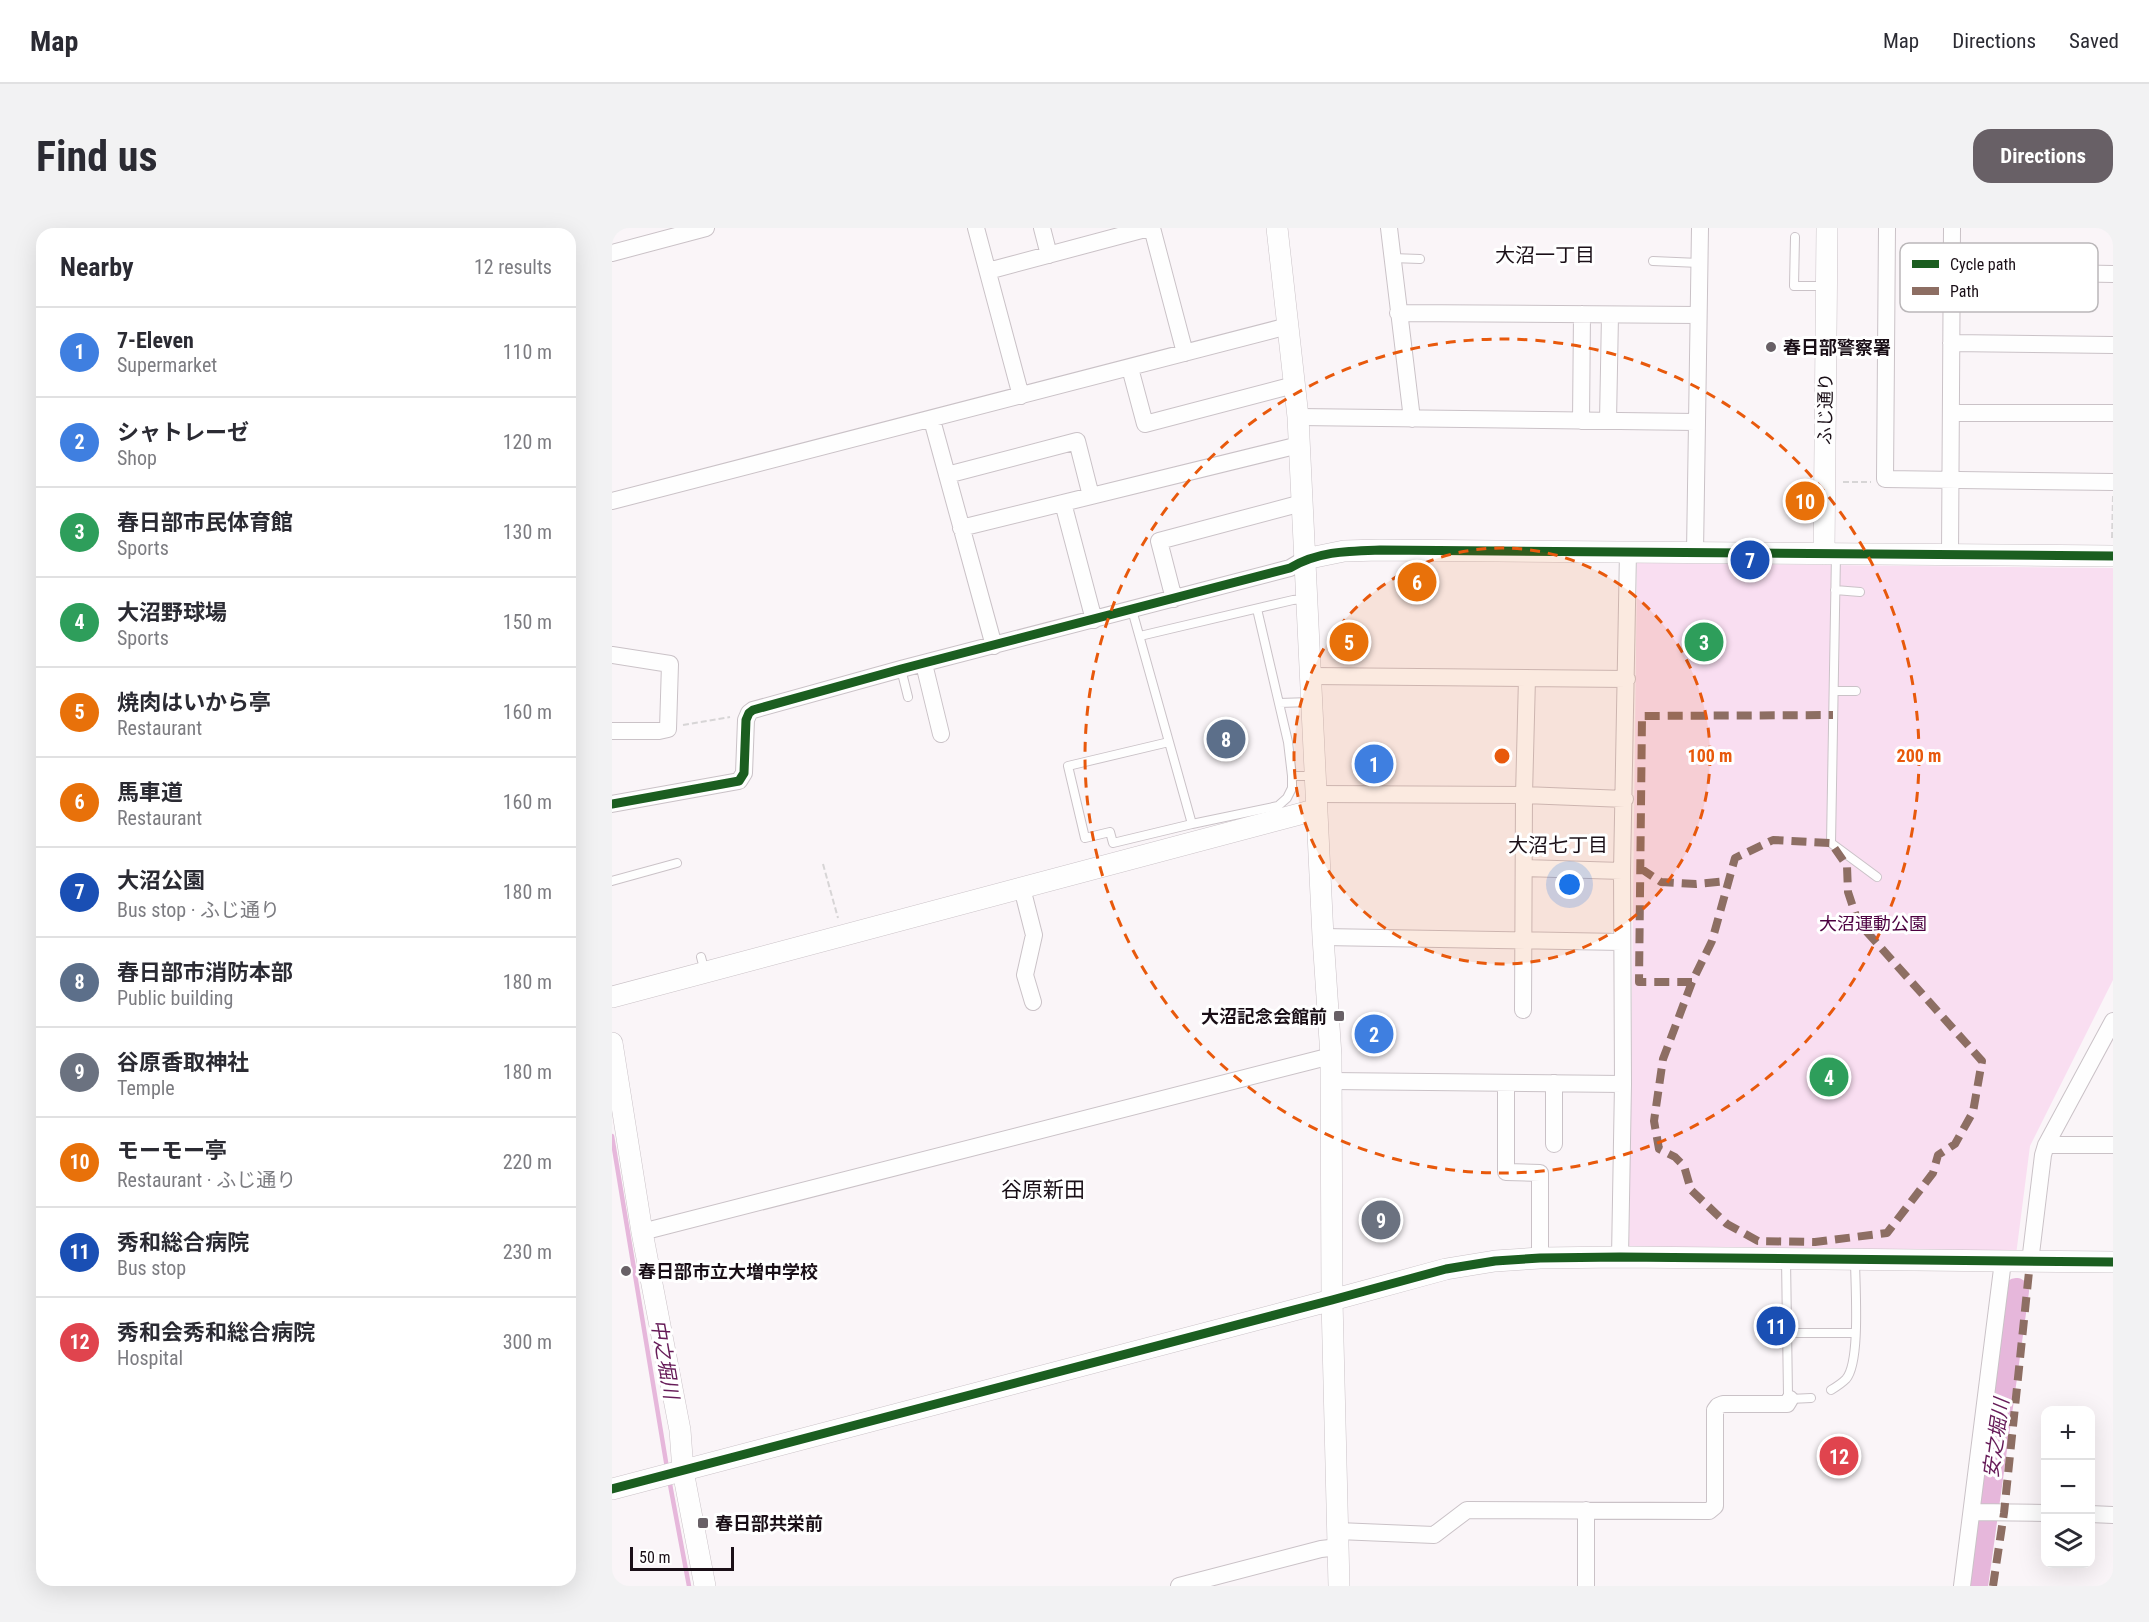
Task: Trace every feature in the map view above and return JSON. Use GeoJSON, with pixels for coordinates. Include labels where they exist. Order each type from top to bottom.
{"type":"FeatureCollection","features":[{"type":"Feature","properties":{"kind":"street"},"geometry":{"type":"LineString","coordinates":[[612,253],[706,228]]}},
{"type":"Feature","properties":{"kind":"street"},"geometry":{"type":"LineString","coordinates":[[976,228],[1021,396]]}},
{"type":"Feature","properties":{"kind":"street"},"geometry":{"type":"LineString","coordinates":[[1042,228],[1049,255]]}},
{"type":"Feature","properties":{"kind":"street"},"geometry":{"type":"LineString","coordinates":[[988,271],[1049,255],[1109,233],[1150,228],[1185,353]]}},
{"type":"Feature","properties":{"kind":"street"},"geometry":{"type":"LineString","coordinates":[[1277,228],[1298,417],[1323,937],[1331,1056],[1332,1300],[1339,1586]]}},
{"type":"Feature","properties":{"kind":"street"},"geometry":{"type":"LineString","coordinates":[[1389,228],[1412,419]]}},
{"type":"Feature","properties":{"kind":"street"},"geometry":{"type":"LineString","coordinates":[[1695,552],[1700,228]]}},
{"type":"Feature","properties":{"kind":"street","name":"ふじ通り"},"geometry":{"type":"LineString","coordinates":[[1827,228],[1830,554]]}},
{"type":"Feature","properties":{"kind":"street"},"geometry":{"type":"LineString","coordinates":[[1887,228],[1885,479],[2113,481]]}},
{"type":"Feature","properties":{"kind":"street"},"geometry":{"type":"LineString","coordinates":[[1952,228],[1952,243]]}},
{"type":"Feature","properties":{"kind":"street"},"geometry":{"type":"LineString","coordinates":[[2098,274],[2113,274]]}},
{"type":"Feature","properties":{"kind":"street"},"geometry":{"type":"LineString","coordinates":[[1950,555],[1951,312]]}},
{"type":"Feature","properties":{"kind":"street"},"geometry":{"type":"LineString","coordinates":[[1398,313],[1698,315]]}},
{"type":"Feature","properties":{"kind":"street"},"geometry":{"type":"LineString","coordinates":[[1581,421],[1582,314]]}},
{"type":"Feature","properties":{"kind":"street"},"geometry":{"type":"LineString","coordinates":[[1608,421],[1610,315]]}},
{"type":"Feature","properties":{"kind":"street"},"geometry":{"type":"LineString","coordinates":[[612,501],[1288,326]]}},
{"type":"Feature","properties":{"kind":"street"},"geometry":{"type":"LineString","coordinates":[[1951,343],[2113,345]]}},
{"type":"Feature","properties":{"kind":"street"},"geometry":{"type":"LineString","coordinates":[[1130,368],[1145,424],[1294,386]]}},
{"type":"Feature","properties":{"kind":"street"},"geometry":{"type":"LineString","coordinates":[[1951,413],[2113,413]]}},
{"type":"Feature","properties":{"kind":"street"},"geometry":{"type":"LineString","coordinates":[[1298,417],[1696,422]]}},
{"type":"Feature","properties":{"kind":"street"},"geometry":{"type":"LineString","coordinates":[[932,420],[994,646]]}},
{"type":"Feature","properties":{"kind":"street"},"geometry":{"type":"LineString","coordinates":[[947,475],[1077,441],[1091,496]]}},
{"type":"Feature","properties":{"kind":"street"},"geometry":{"type":"LineString","coordinates":[[961,528],[1299,444]]}},
{"type":"Feature","properties":{"kind":"street"},"geometry":{"type":"LineString","coordinates":[[1063,503],[1094,620]]}},
{"type":"Feature","properties":{"kind":"street"},"geometry":{"type":"LineString","coordinates":[[1174,599],[1159,541],[1302,503]]}},
{"type":"Feature","properties":{"kind":"street"},"geometry":{"type":"LineString","coordinates":[[612,804],[739,781],[744,773],[747,716],[753,710],[901,669],[1290,568],[1305,559],[1344,551],[2112,556]]}},
{"type":"Feature","properties":{"kind":"street"},"geometry":{"type":"LineString","coordinates":[[1620,1257],[1623,1084],[1622,871],[1628,552]]}},
{"type":"Feature","properties":{"kind":"street"},"geometry":{"type":"LineString","coordinates":[[612,655],[670,664],[668,729],[612,731]]}},
{"type":"Feature","properties":{"kind":"street"},"geometry":{"type":"LineString","coordinates":[[924,664],[941,734]]}},
{"type":"Feature","properties":{"kind":"street"},"geometry":{"type":"LineString","coordinates":[[1311,676],[1627,679]]}},
{"type":"Feature","properties":{"kind":"street"},"geometry":{"type":"LineString","coordinates":[[1523,1010],[1527,678]]}},
{"type":"Feature","properties":{"kind":"street"},"geometry":{"type":"LineString","coordinates":[[1316,794],[1524,795],[1624,799]]}},
{"type":"Feature","properties":{"kind":"street"},"geometry":{"type":"LineString","coordinates":[[612,997],[703,964],[736,960],[842,935],[1307,812],[1316,794]]}},
{"type":"Feature","properties":{"kind":"street"},"geometry":{"type":"LineString","coordinates":[[1524,868],[1622,871]]}},
{"type":"Feature","properties":{"kind":"street"},"geometry":{"type":"LineString","coordinates":[[1022,888],[1034,935],[1025,975],[1033,1002]]}},
{"type":"Feature","properties":{"kind":"street"},"geometry":{"type":"LineString","coordinates":[[1323,937],[1622,942]]}},
{"type":"Feature","properties":{"kind":"street"},"geometry":{"type":"LineString","coordinates":[[2030,1262],[2046,1145],[2112,1026]]}},
{"type":"Feature","properties":{"kind":"street"},"geometry":{"type":"LineString","coordinates":[[612,1044],[642,1232],[680,1430],[683,1471],[705,1586]]}},
{"type":"Feature","properties":{"kind":"street"},"geometry":{"type":"LineString","coordinates":[[642,1232],[1331,1056]]}},
{"type":"Feature","properties":{"kind":"street"},"geometry":{"type":"LineString","coordinates":[[1331,1081],[1623,1084]]}},
{"type":"Feature","properties":{"kind":"street"},"geometry":{"type":"LineString","coordinates":[[1506,1083],[1506,1172],[1540,1173],[1540,1258]]}},
{"type":"Feature","properties":{"kind":"street"},"geometry":{"type":"LineString","coordinates":[[1554,1083],[1554,1144]]}},
{"type":"Feature","properties":{"kind":"street"},"geometry":{"type":"LineString","coordinates":[[2046,1145],[2113,1145]]}},
{"type":"Feature","properties":{"kind":"street"},"geometry":{"type":"LineString","coordinates":[[612,1489],[1446,1269],[1496,1261],[1620,1257],[2113,1262]]}},
{"type":"Feature","properties":{"kind":"street"},"geometry":{"type":"LineString","coordinates":[[1962,1586],[2004,1261]]}},
{"type":"Feature","properties":{"kind":"street"},"geometry":{"type":"LineString","coordinates":[[1179,1586],[1321,1549],[1338,1539],[1434,1535],[1467,1510],[1709,1511],[1715,1506],[1715,1410],[1724,1404],[1787,1404],[1790,1399]]}},
{"type":"Feature","properties":{"kind":"street"},"geometry":{"type":"LineString","coordinates":[[1586,1510],[1586,1586]]}},
{"type":"Feature","properties":{"kind":"street"},"geometry":{"type":"LineString","coordinates":[[1972,1512],[2041,1514]]}},
{"type":"Feature","properties":{"kind":"street"},"geometry":{"type":"LineString","coordinates":[[2095,1514],[2113,1515]]}},
{"type":"Feature","properties":{"kind":"lane"},"geometry":{"type":"LineString","coordinates":[[1795,237],[1794,286],[1827,286]]}},
{"type":"Feature","properties":{"kind":"lane"},"geometry":{"type":"LineString","coordinates":[[1392,258],[1420,259]]}},
{"type":"Feature","properties":{"kind":"lane"},"geometry":{"type":"LineString","coordinates":[[1653,261],[1699,262]]}},
{"type":"Feature","properties":{"kind":"lane"},"geometry":{"type":"LineString","coordinates":[[1830,554],[1835,590],[1831,843],[1877,877]]}},
{"type":"Feature","properties":{"kind":"lane"},"geometry":{"type":"LineString","coordinates":[[1835,590],[1860,592]]}},
{"type":"Feature","properties":{"kind":"lane"},"geometry":{"type":"LineString","coordinates":[[1140,636],[1307,599]]}},
{"type":"Feature","properties":{"kind":"lane"},"geometry":{"type":"LineString","coordinates":[[1169,742],[1068,766],[1085,838],[1110,832],[1113,843],[1278,806],[1287,798],[1292,789],[1288,742],[1257,609]]}},
{"type":"Feature","properties":{"kind":"lane"},"geometry":{"type":"LineString","coordinates":[[1132,610],[1192,824]]}},
{"type":"Feature","properties":{"kind":"lane"},"geometry":{"type":"LineString","coordinates":[[901,669],[908,697]]}},
{"type":"Feature","properties":{"kind":"lane"},"geometry":{"type":"LineString","coordinates":[[1834,691],[1856,691]]}},
{"type":"Feature","properties":{"kind":"lane"},"geometry":{"type":"LineString","coordinates":[[1279,703],[1312,702]]}},
{"type":"Feature","properties":{"kind":"lane"},"geometry":{"type":"LineString","coordinates":[[1292,776],[1316,794]]}},
{"type":"Feature","properties":{"kind":"lane"},"geometry":{"type":"LineString","coordinates":[[612,881],[677,863]]}},
{"type":"Feature","properties":{"kind":"lane"},"geometry":{"type":"LineString","coordinates":[[1786,1258],[1788,1395],[1790,1399],[1811,1398]]}},
{"type":"Feature","properties":{"kind":"lane"},"geometry":{"type":"LineString","coordinates":[[1831,1390],[1846,1379],[1853,1365],[1855,1259]]}},
{"type":"Feature","properties":{"kind":"lane"},"geometry":{"type":"LineString","coordinates":[[1787,1333],[1855,1333]]}},
{"type":"Feature","properties":{"kind":"path"},"geometry":{"type":"LineString","coordinates":[[1842,482],[1881,482],[1885,479]]}},
{"type":"Feature","properties":{"kind":"path"},"geometry":{"type":"LineString","coordinates":[[2112,556],[2113,481]]}},
{"type":"Feature","properties":{"kind":"path"},"geometry":{"type":"LineString","coordinates":[[668,729],[737,715],[747,716]]}},
{"type":"Feature","properties":{"kind":"path"},"geometry":{"type":"LineString","coordinates":[[823,864],[842,935]]}},
{"type":"Feature","properties":{"kind":"green space","name":"大沼運動公園"},"geometry":{"type":"Polygon","coordinates":[[[1637,563],[2113,568],[2113,980],[2030,1146],[2016,1255],[1629,1248],[1637,563]]]}},
{"type":"Feature","properties":{"kind":"waterway","name":"中之堀川"},"geometry":{"type":"LineString","coordinates":[[612,1136],[667,1468]]}},
{"type":"Feature","properties":{"kind":"waterway","name":"安之堀川"},"geometry":{"type":"LineString","coordinates":[[1975,1586],[2016,1291]]}},
{"type":"Feature","properties":{"kind":"waterway","name":"中之堀川"},"geometry":{"type":"LineString","coordinates":[[669,1479],[689,1586]]}},
{"type":"Feature","properties":{"kind":"marked path"},"geometry":{"type":"LineString","coordinates":[[1692,982],[1663,1059],[1654,1121],[1659,1149],[1675,1157],[1684,1166],[1691,1190],[1727,1224],[1758,1241],[1815,1242],[1887,1233],[1933,1173],[1938,1155],[1955,1144],[1973,1112],[1982,1061],[1858,922],[1848,892],[1847,866],[1831,843],[1773,840],[1735,858],[1712,941],[1692,982],[1639,982],[1642,716],[1833,715]]}},
{"type":"Feature","properties":{"kind":"marked path"},"geometry":{"type":"LineString","coordinates":[[1640,868],[1661,882],[1696,884],[1729,881]]}},
{"type":"Feature","properties":{"kind":"marked path"},"geometry":{"type":"LineString","coordinates":[[1993,1586],[2004,1513],[2030,1262]]}},
{"type":"Feature","properties":{"kind":"cycle path"},"geometry":{"type":"LineString","coordinates":[[612,804],[739,781],[744,773],[746,720],[753,710],[901,669],[1290,568],[1312,558],[1334,553],[1380,550],[2113,556]]}},
{"type":"Feature","properties":{"kind":"cycle path"},"geometry":{"type":"LineString","coordinates":[[612,1489],[1446,1269],[1495,1261],[1620,1257],[2113,1262]]}},
{"type":"Feature","properties":{"kind":"place","name":"春日部警察署"},"geometry":{"type":"Point","coordinates":[1771,347]}},
{"type":"Feature","properties":{"kind":"place","name":"モーモー亭"},"geometry":{"type":"Point","coordinates":[1805,501]}},
{"type":"Feature","properties":{"kind":"place","name":"大沼公園"},"geometry":{"type":"Point","coordinates":[1750,560]}},
{"type":"Feature","properties":{"kind":"place","name":"馬車道"},"geometry":{"type":"Point","coordinates":[1417,582]}},
{"type":"Feature","properties":{"kind":"place","name":"焼肉はいから亭"},"geometry":{"type":"Point","coordinates":[1349,642]}},
{"type":"Feature","properties":{"kind":"place","name":"春日部市民体育館"},"geometry":{"type":"Point","coordinates":[1704,642]}},
{"type":"Feature","properties":{"kind":"place","name":"春日部市消防本部"},"geometry":{"type":"Point","coordinates":[1226,739]}},
{"type":"Feature","properties":{"kind":"place","name":"7-Eleven"},"geometry":{"type":"Point","coordinates":[1374,764]}},
{"type":"Feature","properties":{"kind":"place","name":"大沼記念会館前"},"geometry":{"type":"Point","coordinates":[1339,1016]}},
{"type":"Feature","properties":{"kind":"place","name":"シャトレーゼ"},"geometry":{"type":"Point","coordinates":[1374,1034]}},
{"type":"Feature","properties":{"kind":"place","name":"大沼野球場"},"geometry":{"type":"Point","coordinates":[1829,1077]}},
{"type":"Feature","properties":{"kind":"place","name":"谷原香取神社"},"geometry":{"type":"Point","coordinates":[1381,1220]}},
{"type":"Feature","properties":{"kind":"place","name":"春日部市立大増中学校"},"geometry":{"type":"Point","coordinates":[626,1271]}},
{"type":"Feature","properties":{"kind":"place","name":"秀和総合病院"},"geometry":{"type":"Point","coordinates":[1776,1326]}},
{"type":"Feature","properties":{"kind":"place","name":"秀和会秀和総合病院"},"geometry":{"type":"Point","coordinates":[1839,1456]}},
{"type":"Feature","properties":{"kind":"place","name":"春日部共栄前"},"geometry":{"type":"Point","coordinates":[703,1523]}},
{"type":"Feature","properties":{"kind":"district","name":"大沼一丁目"},"geometry":{"type":"Point","coordinates":[1545,255]}},
{"type":"Feature","properties":{"kind":"district","name":"大沼七丁目"},"geometry":{"type":"Point","coordinates":[1558,845]}},
{"type":"Feature","properties":{"kind":"district","name":"谷原新田"},"geometry":{"type":"Point","coordinates":[1043,1190]}}]}
